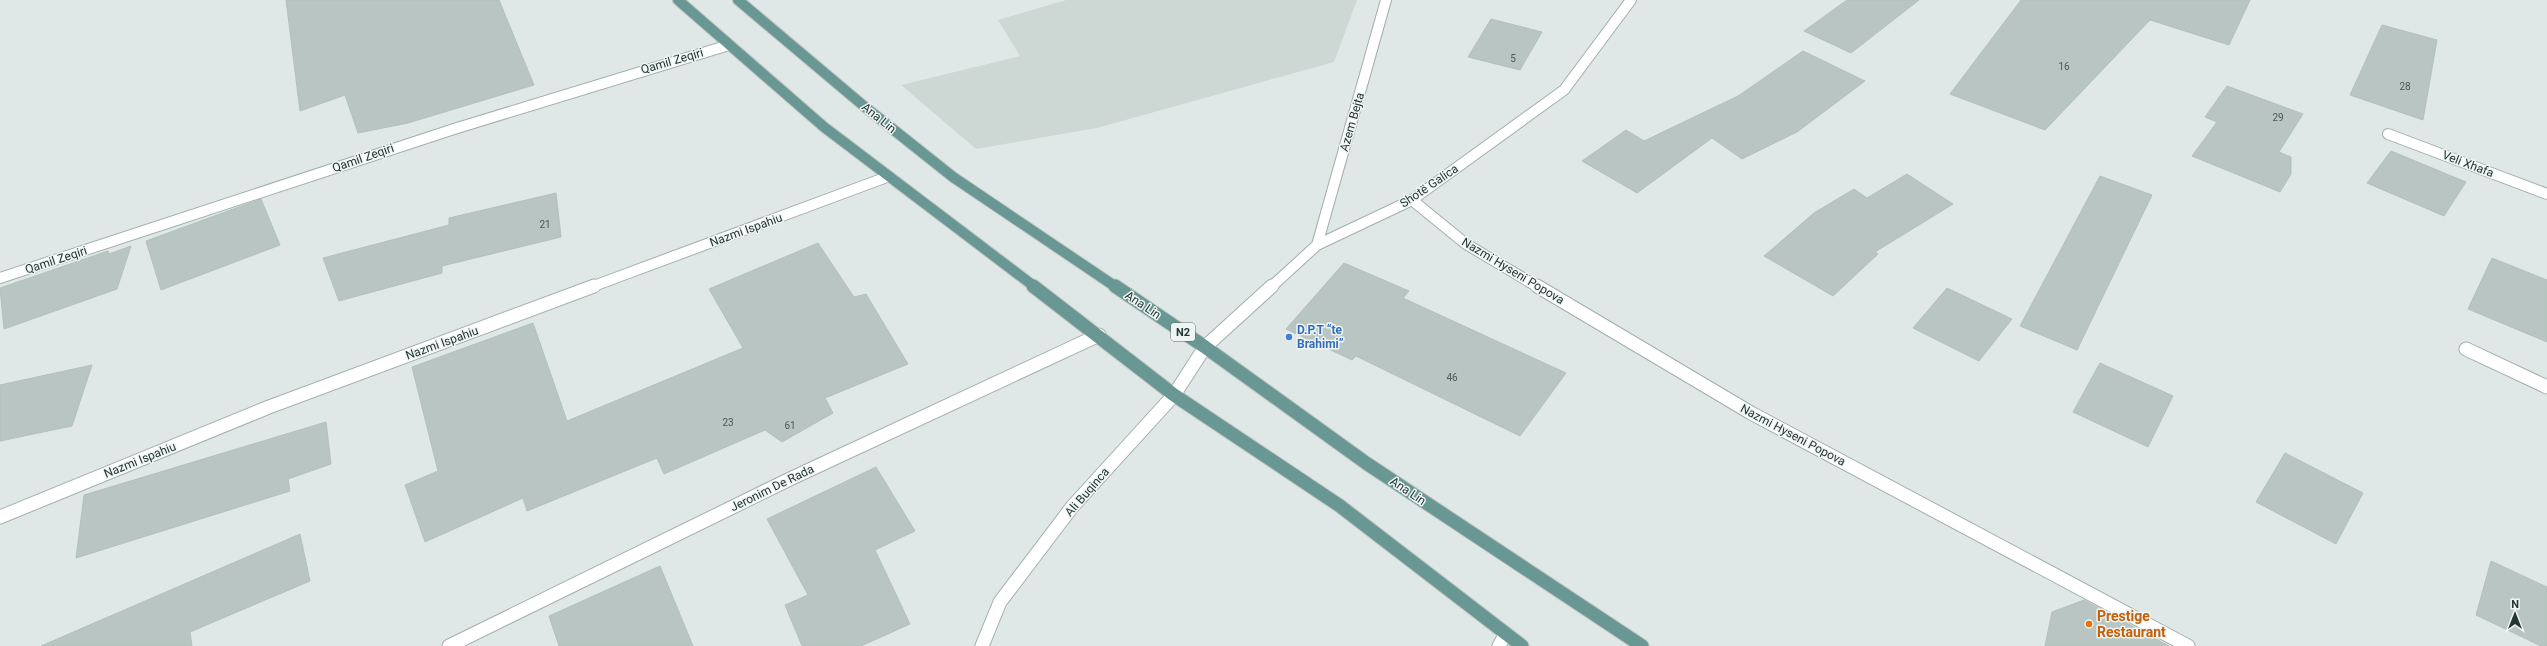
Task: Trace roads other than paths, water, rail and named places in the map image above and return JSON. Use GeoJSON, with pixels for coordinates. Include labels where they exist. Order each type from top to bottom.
{"type":"FeatureCollection","features":[{"type":"Feature","properties":{"kind":"main road"},"geometry":{"type":"LineString","coordinates":[[678,0],[824,127],[887,177],[1099,335],[1174,395],[1340,506],[1502,640],[1522,646]]}},
{"type":"Feature","properties":{"kind":"main road","name":"Ana Lin"},"geometry":{"type":"LineString","coordinates":[[738,0],[865,107],[953,177],[1205,347],[1366,463],[1538,579],[1642,646]]}},
{"type":"Feature","properties":{"kind":"street","name":"Azem Bejta"},"geometry":{"type":"LineString","coordinates":[[1317,245],[1386,0]]}},
{"type":"Feature","properties":{"kind":"street","name":"Shotë Galica"},"geometry":{"type":"LineString","coordinates":[[1205,347],[1317,245],[1412,200],[1564,90],[1631,0]]}},
{"type":"Feature","properties":{"kind":"street","name":"Qamil Zeqiri"},"geometry":{"type":"LineString","coordinates":[[0,278],[408,143],[600,82],[729,45]]}},
{"type":"Feature","properties":{"kind":"street","name":"Veli Xhafa"},"geometry":{"type":"LineString","coordinates":[[2388,134],[2547,194]]}},
{"type":"Feature","properties":{"kind":"street","name":"Nazmi Ispahiu"},"geometry":{"type":"LineString","coordinates":[[0,517],[269,407],[887,177]]}},
{"type":"Feature","properties":{"kind":"street","name":"Nazmi Hyseni Popova"},"geometry":{"type":"LineString","coordinates":[[1412,200],[1466,244],[1751,413],[2188,646]]}},
{"type":"Feature","properties":{"kind":"street","name":"Jeronim De Rada"},"geometry":{"type":"LineString","coordinates":[[448,646],[792,478],[1099,335]]}},
{"type":"Feature","properties":{"kind":"street","name":"Ali Buqinca"},"geometry":{"type":"LineString","coordinates":[[982,646],[1000,602],[1072,507],[1174,395],[1205,347]]}},
{"type":"Feature","properties":{"kind":"street"},"geometry":{"type":"LineString","coordinates":[[2466,349],[2547,387]]}},
{"type":"Feature","properties":{"kind":"place","name":"D.P.T “te Brahimi”"},"geometry":{"type":"Point","coordinates":[1289,337]}},
{"type":"Feature","properties":{"kind":"place","name":"Prestige Restaurant"},"geometry":{"type":"Point","coordinates":[2089,624]}}]}
